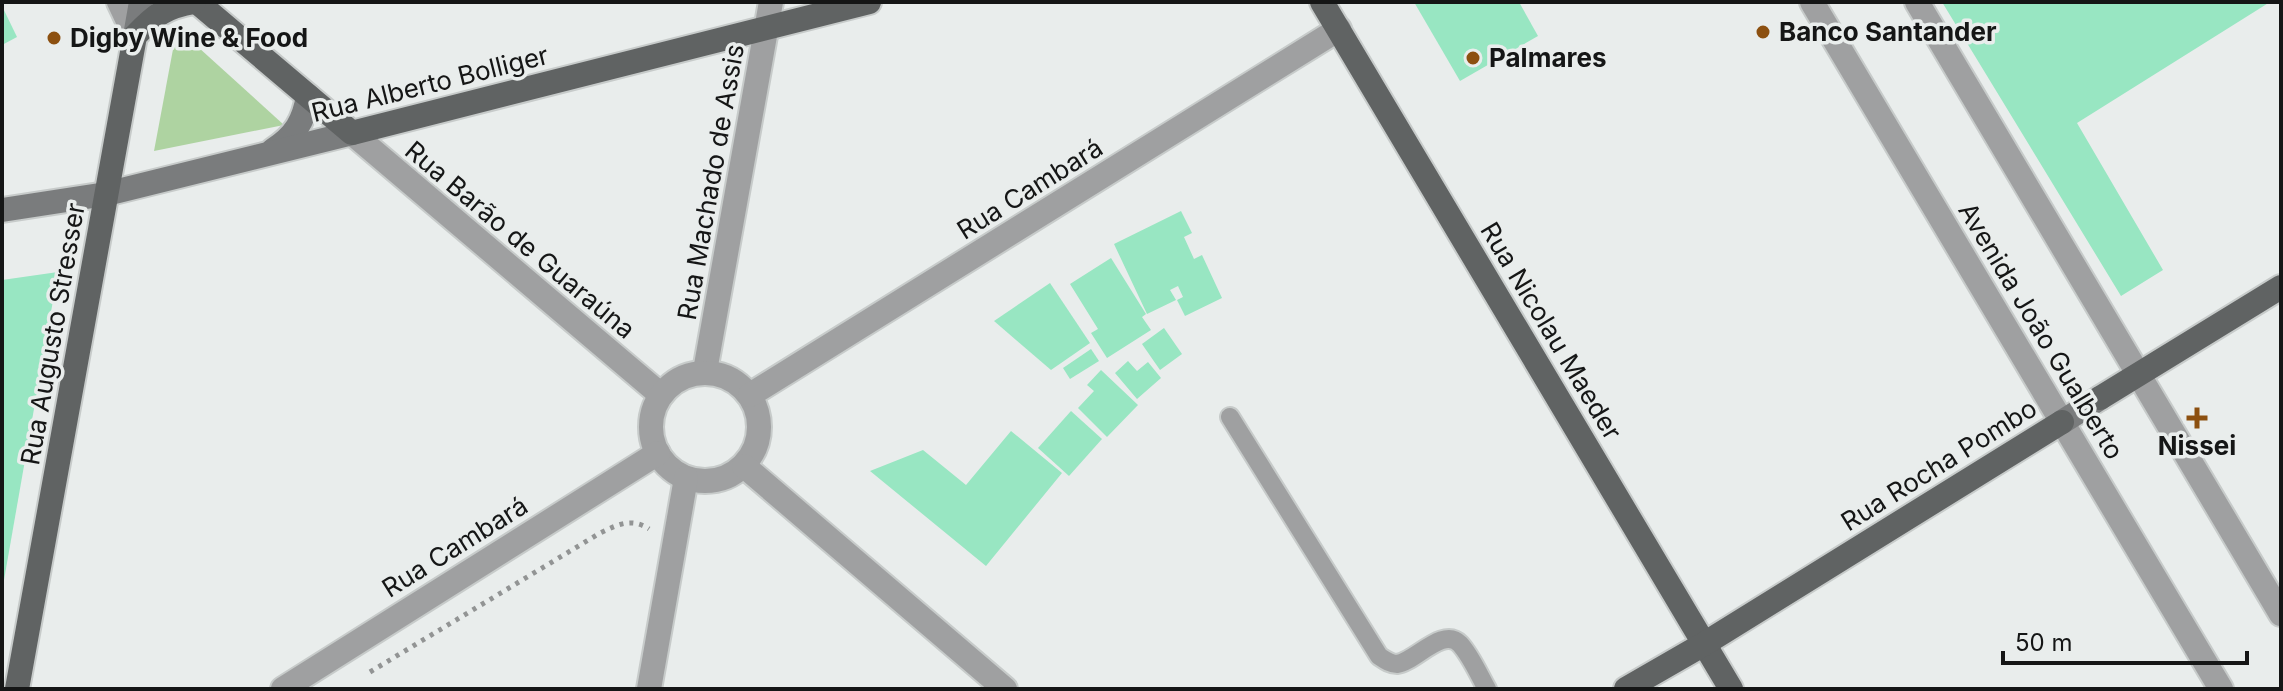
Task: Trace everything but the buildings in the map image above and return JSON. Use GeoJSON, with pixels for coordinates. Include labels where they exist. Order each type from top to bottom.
{"type":"FeatureCollection","features":[{"type":"Feature","properties":{"kind":"main road","name":"Rua Augusto Stresser"},"geometry":{"type":"LineString","coordinates":[[17,689],[141,2]]}},
{"type":"Feature","properties":{"kind":"main road"},"geometry":{"type":"LineString","coordinates":[[135,36],[162,10],[196,2]]}},
{"type":"Feature","properties":{"kind":"main road","name":"Rua Barão de Guaraúna"},"geometry":{"type":"LineString","coordinates":[[196,2],[352,133]]}},
{"type":"Feature","properties":{"kind":"main road","name":"Rua Alberto Bolliger"},"geometry":{"type":"LineString","coordinates":[[2,210],[106,194],[869,2]]}},
{"type":"Feature","properties":{"kind":"main road","name":"Rua Nicolau Maeder"},"geometry":{"type":"LineString","coordinates":[[1322,2],[1731,689]]}},
{"type":"Feature","properties":{"kind":"main road"},"geometry":{"type":"LineString","coordinates":[[264,155],[285,142],[298,128],[305,114],[308,96]]}},
{"type":"Feature","properties":{"kind":"main road","name":"Rua Rocha Pombo"},"geometry":{"type":"LineString","coordinates":[[1626,689],[1704,644],[2281,287]]}},
{"type":"Feature","properties":{"kind":"street"},"geometry":{"type":"LineString","coordinates":[[119,2],[135,36]]}},
{"type":"Feature","properties":{"kind":"street","name":"Rua Machado de Assis"},"geometry":{"type":"LineString","coordinates":[[705,371],[771,2]]}},
{"type":"Feature","properties":{"kind":"street","name":"Avenida João Gualberto"},"geometry":{"type":"LineString","coordinates":[[1812,2],[2221,689]]}},
{"type":"Feature","properties":{"kind":"street"},"geometry":{"type":"LineString","coordinates":[[1917,2],[2281,614]]}},
{"type":"Feature","properties":{"kind":"street","name":"Rua Cambará"},"geometry":{"type":"LineString","coordinates":[[750,395],[1339,29]]}},
{"type":"Feature","properties":{"kind":"street","name":"Rua Barão de Guaraúna"},"geometry":{"type":"LineString","coordinates":[[352,133],[661,395]]}},
{"type":"Feature","properties":{"kind":"street"},"geometry":{"type":"LineString","coordinates":[[705,371],[725,375],[750,395],[760,424],[758,440],[744,466],[731,475],[703,482],[686,478],[667,465],[658,453],[651,425],[653,410],[661,395],[682,377],[705,371]]}},
{"type":"Feature","properties":{"kind":"street","name":"Rua Cambará"},"geometry":{"type":"LineString","coordinates":[[283,689],[658,453]]}},
{"type":"Feature","properties":{"kind":"street"},"geometry":{"type":"LineString","coordinates":[[744,466],[1005,689]]}},
{"type":"Feature","properties":{"kind":"street"},"geometry":{"type":"LineString","coordinates":[[649,689],[686,478]]}},
{"type":"Feature","properties":{"kind":"lane"},"geometry":{"type":"LineString","coordinates":[[1230,417],[1379,656],[1389,663],[1399,664],[1444,639],[1452,639],[1461,644],[1487,689]]}},
{"type":"Feature","properties":{"kind":"path"},"geometry":{"type":"LineString","coordinates":[[368,673],[600,533],[624,522],[640,524],[654,533]]}},
{"type":"Feature","properties":{"kind":"green space"},"geometry":{"type":"Polygon","coordinates":[[[177,28],[284,125],[154,151],[177,28]]]}},
{"type":"Feature","properties":{"kind":"place","name":"Banco Santander"},"geometry":{"type":"Point","coordinates":[1763,32]}},
{"type":"Feature","properties":{"kind":"place","name":"Digby Wine & Food"},"geometry":{"type":"Point","coordinates":[54,38]}},
{"type":"Feature","properties":{"kind":"place","name":"Palmares"},"geometry":{"type":"Point","coordinates":[1473,58]}},
{"type":"Feature","properties":{"kind":"place","name":"Nissei"},"geometry":{"type":"Point","coordinates":[2197,418]}}]}
